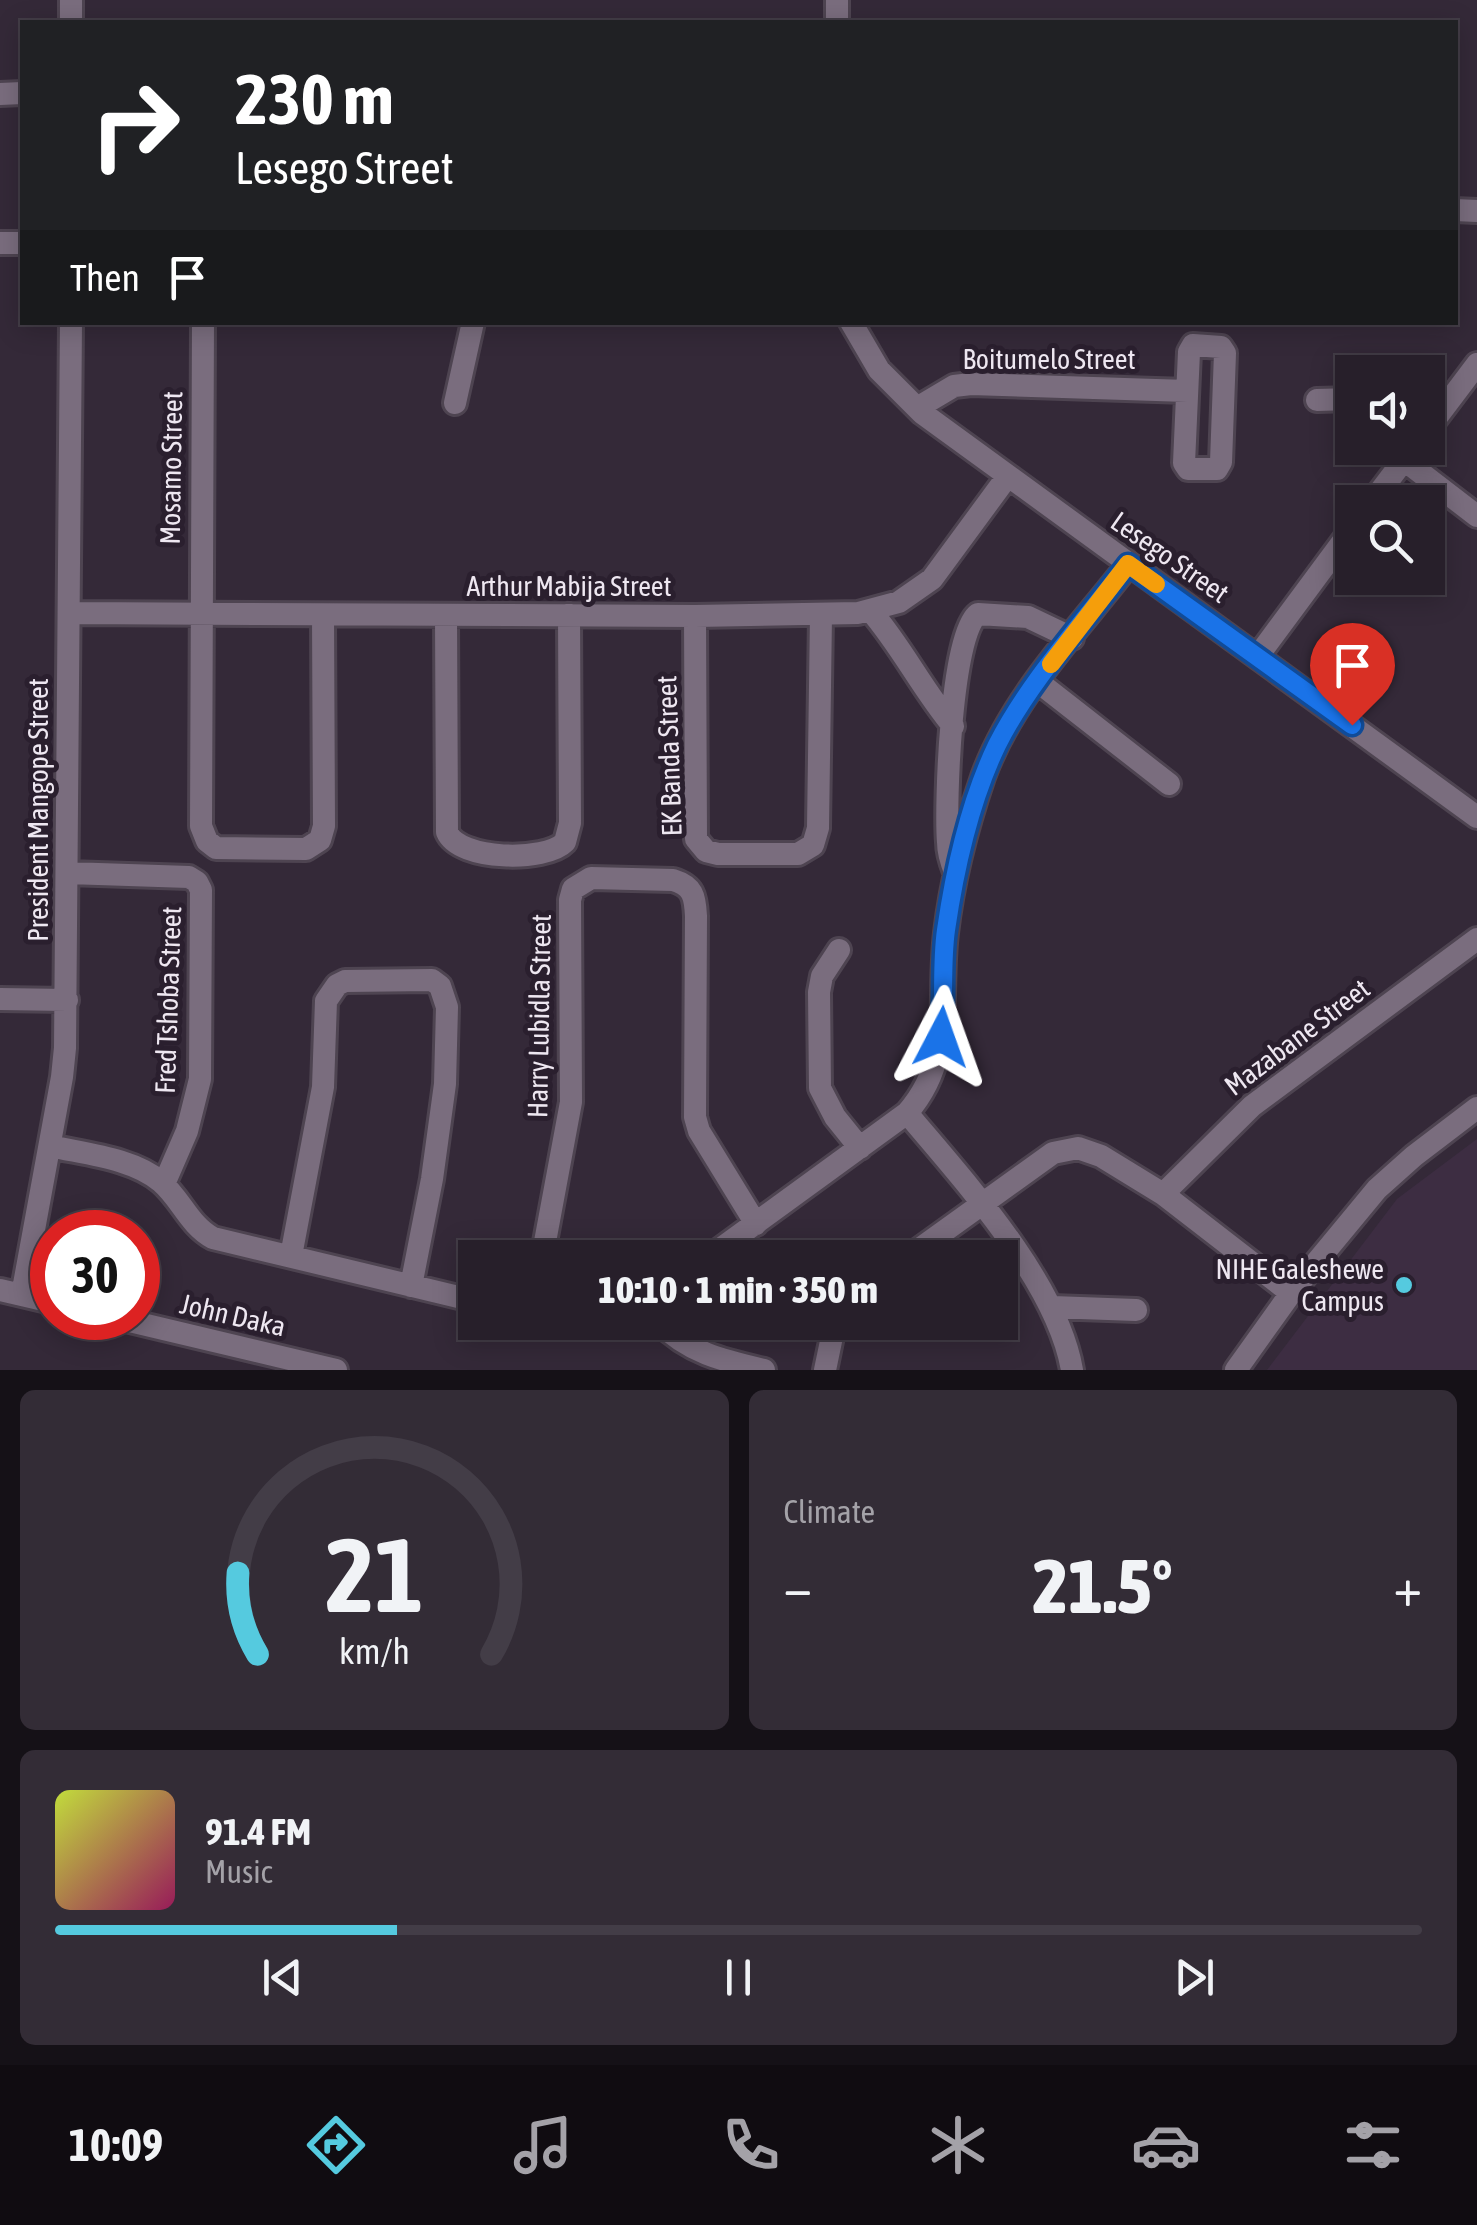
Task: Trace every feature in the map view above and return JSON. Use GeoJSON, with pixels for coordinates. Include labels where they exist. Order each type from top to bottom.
{"type":"FeatureCollection","features":[{"type":"Feature","properties":{"kind":"street","name":"President Mangope Street"},"geometry":{"type":"LineString","coordinates":[[11,1292],[50,1146],[62,1077],[68,873],[70,325]]}},
{"type":"Feature","properties":{"kind":"street","name":"Mosamo Street"},"geometry":{"type":"LineString","coordinates":[[203,325],[202,826],[207,841],[216,848],[306,849],[320,840],[324,826],[323,615]]}},
{"type":"Feature","properties":{"kind":"street"},"geometry":{"type":"LineString","coordinates":[[455,403],[473,325]]}},
{"type":"Feature","properties":{"kind":"street","name":"Lesego Street"},"geometry":{"type":"LineString","coordinates":[[854,325],[879,370],[917,408],[1477,817]]}},
{"type":"Feature","properties":{"kind":"street"},"geometry":{"type":"LineString","coordinates":[[1221,347],[1226,353],[1218,469],[1184,466],[1187,391],[1190,348],[1221,347]]}},
{"type":"Feature","properties":{"kind":"street"},"geometry":{"type":"LineString","coordinates":[[1445,406],[1477,364]]}},
{"type":"Feature","properties":{"kind":"street","name":"Boitumelo Street"},"geometry":{"type":"LineString","coordinates":[[917,408],[954,386],[971,384],[1187,391]]}},
{"type":"Feature","properties":{"kind":"street"},"geometry":{"type":"LineString","coordinates":[[1317,400],[1335,399]]}},
{"type":"Feature","properties":{"kind":"street"},"geometry":{"type":"LineString","coordinates":[[1420,465],[1477,516]]}},
{"type":"Feature","properties":{"kind":"street","name":"Arthur Mabija Street"},"geometry":{"type":"LineString","coordinates":[[70,614],[695,616],[821,615],[870,610],[899,602],[932,579],[1007,477]]}},
{"type":"Feature","properties":{"kind":"street"},"geometry":{"type":"LineString","coordinates":[[1258,656],[1335,552]]}},
{"type":"Feature","properties":{"kind":"street"},"geometry":{"type":"LineString","coordinates":[[733,1240],[907,1113],[924,1093],[936,1068],[944,1007],[946,934],[956,875],[984,777],[997,746],[1037,681],[1128,564]]}},
{"type":"Feature","properties":{"kind":"street"},"geometry":{"type":"LineString","coordinates":[[870,610],[896,639],[918,681],[953,726]]}},
{"type":"Feature","properties":{"kind":"street"},"geometry":{"type":"LineString","coordinates":[[956,875],[947,836],[952,693],[967,624],[978,614],[1028,617],[1072,638]]}},
{"type":"Feature","properties":{"kind":"street"},"geometry":{"type":"LineString","coordinates":[[446,616],[451,841],[482,854],[548,854],[566,842],[570,823],[570,615]]}},
{"type":"Feature","properties":{"kind":"street","name":"EK Banda Street"},"geometry":{"type":"LineString","coordinates":[[695,616],[696,839],[706,850],[718,854],[798,854],[812,845],[818,828],[821,615]]}},
{"type":"Feature","properties":{"kind":"street"},"geometry":{"type":"LineString","coordinates":[[1037,681],[1168,784]]}},
{"type":"Feature","properties":{"kind":"street","name":"Fred Tshoba Street"},"geometry":{"type":"LineString","coordinates":[[68,873],[188,877],[201,890],[200,1079],[187,1132],[164,1184]]}},
{"type":"Feature","properties":{"kind":"street","name":"Harry Lubidla Street"},"geometry":{"type":"LineString","coordinates":[[545,1240],[571,1102],[570,900],[573,890],[591,878],[673,880],[692,890],[696,916],[695,1117],[699,1132],[756,1224]]}},
{"type":"Feature","properties":{"kind":"street","name":"Mazabane Street"},"geometry":{"type":"LineString","coordinates":[[1163,1194],[1261,1100],[1477,939]]}},
{"type":"Feature","properties":{"kind":"street"},"geometry":{"type":"LineString","coordinates":[[838,950],[822,976],[819,992],[820,1088],[835,1117],[860,1148]]}},
{"type":"Feature","properties":{"kind":"street"},"geometry":{"type":"LineString","coordinates":[[290,1256],[323,1087],[329,993],[345,982],[432,980],[440,986],[447,1007],[445,1084],[411,1286]]}},
{"type":"Feature","properties":{"kind":"street"},"geometry":{"type":"LineString","coordinates":[[0,1000],[66,1000]]}},
{"type":"Feature","properties":{"kind":"street"},"geometry":{"type":"LineString","coordinates":[[1236,1370],[1291,1293],[1377,1189],[1477,1108]]}},
{"type":"Feature","properties":{"kind":"street"},"geometry":{"type":"LineString","coordinates":[[907,1113],[982,1203],[1052,1307],[1072,1370]]}},
{"type":"Feature","properties":{"kind":"street"},"geometry":{"type":"LineString","coordinates":[[50,1146],[147,1172],[164,1184],[202,1232],[213,1238],[458,1297]]}},
{"type":"Feature","properties":{"kind":"street"},"geometry":{"type":"LineString","coordinates":[[931,1240],[1053,1153],[1078,1148],[1101,1156],[1163,1194],[1291,1293]]}},
{"type":"Feature","properties":{"kind":"street"},"geometry":{"type":"LineString","coordinates":[[1052,1307],[1136,1310]]}},
{"type":"Feature","properties":{"kind":"street","name":"John Daka"},"geometry":{"type":"LineString","coordinates":[[160,1328],[336,1370]]}},
{"type":"Feature","properties":{"kind":"street"},"geometry":{"type":"LineString","coordinates":[[679,1340],[703,1354],[764,1370]]}},
{"type":"Feature","properties":{"kind":"street"},"geometry":{"type":"LineString","coordinates":[[825,1370],[831,1340]]}},
{"type":"Feature","properties":{"kind":"shaded area","name":"NIHE Galeshewe Campus"},"geometry":{"type":"Polygon","coordinates":[[[1477,1139],[1477,1370],[1267,1370],[1397,1199],[1477,1139]]]}},
{"type":"Feature","properties":{"kind":"slow traffic"},"geometry":{"type":"LineString","coordinates":[[1051,664],[1128,564],[1156,584]]}},
{"type":"Feature","properties":{"kind":"place","name":"NIHE Galeshewe Campus"},"geometry":{"type":"Point","coordinates":[1404,1285]}},
{"type":"Feature","properties":{"kind":"route"},"geometry":{"type":"LineString","coordinates":[[941,1037],[946,934],[956,875],[984,777],[997,746],[1037,681],[1128,564],[1352,725]]}}]}
